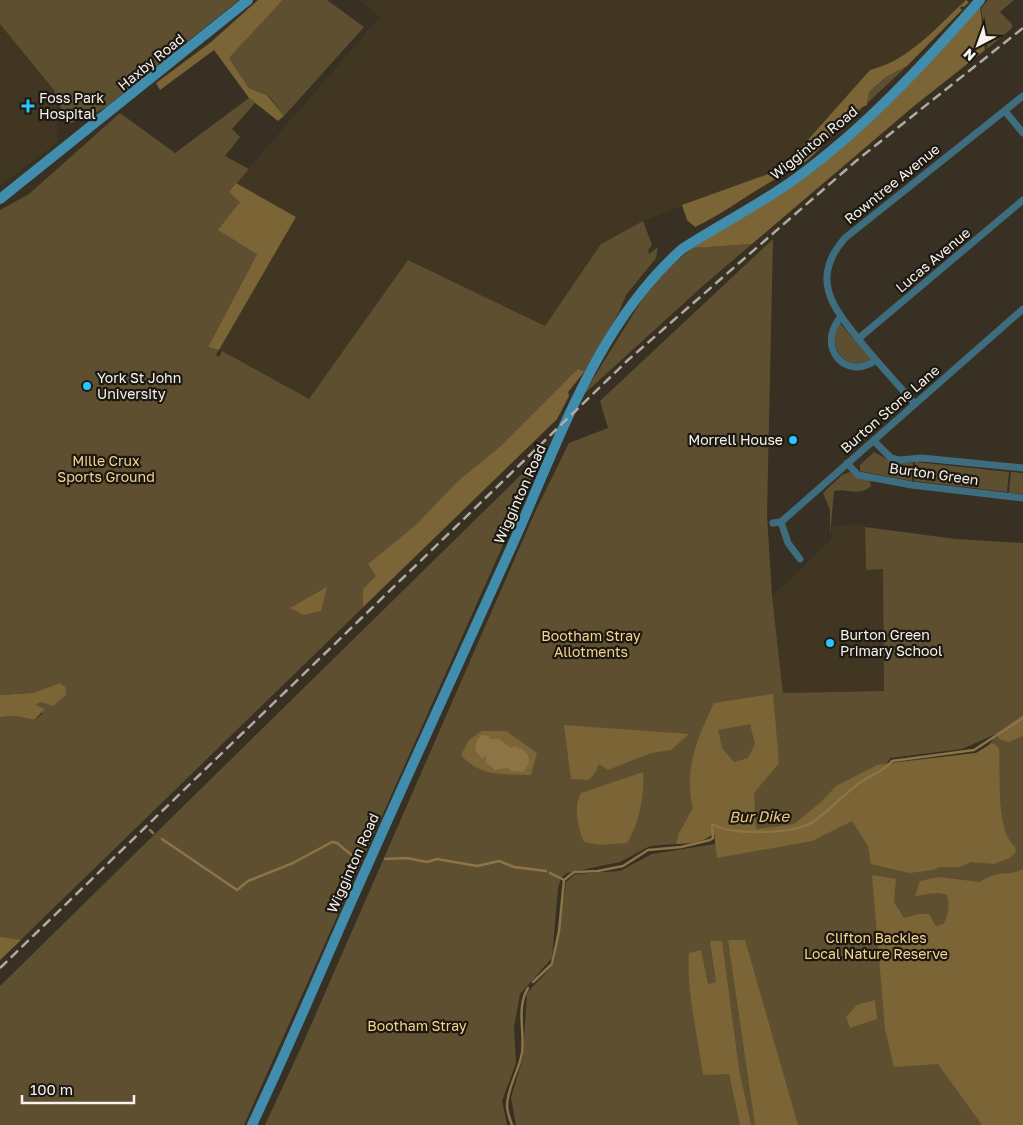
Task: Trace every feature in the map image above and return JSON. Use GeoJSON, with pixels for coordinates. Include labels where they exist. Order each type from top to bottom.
{"type":"FeatureCollection","features":[{"type":"Feature","properties":{"kind":"main road","name":"Haxby Road"},"geometry":{"type":"LineString","coordinates":[[0,200],[248,0]]}},
{"type":"Feature","properties":{"kind":"main road","name":"Wigginton Road"},"geometry":{"type":"LineString","coordinates":[[252,1125],[420,746],[540,484],[570,410],[600,354],[636,300],[670,259],[682,249],[795,179],[823,156],[913,73],[980,0]]}},
{"type":"Feature","properties":{"kind":"street","name":"Rowntree Avenue"},"geometry":{"type":"LineString","coordinates":[[915,404],[840,318],[830,299],[828,284],[832,260],[839,245],[1023,96]]}},
{"type":"Feature","properties":{"kind":"street"},"geometry":{"type":"LineString","coordinates":[[1005,111],[1023,133]]}},
{"type":"Feature","properties":{"kind":"street","name":"Lucas Avenue"},"geometry":{"type":"LineString","coordinates":[[858,339],[1023,200]]}},
{"type":"Feature","properties":{"kind":"street","name":"Burton Stone Lane"},"geometry":{"type":"LineString","coordinates":[[781,522],[1023,309]]}},
{"type":"Feature","properties":{"kind":"street"},"geometry":{"type":"LineString","coordinates":[[840,318],[830,334],[831,345],[836,357],[845,364],[856,367],[868,365],[876,360]]}},
{"type":"Feature","properties":{"kind":"street","name":"Burton Green"},"geometry":{"type":"LineString","coordinates":[[874,440],[891,458],[900,460],[922,458],[1023,468]]}},
{"type":"Feature","properties":{"kind":"street","name":"Burton Green"},"geometry":{"type":"LineString","coordinates":[[847,463],[858,475],[912,485],[1023,498]]}},
{"type":"Feature","properties":{"kind":"street"},"geometry":{"type":"LineString","coordinates":[[773,523],[781,522],[788,543],[800,559]]}},
{"type":"Feature","properties":{"kind":"shaded area"},"geometry":{"type":"Polygon","coordinates":[[[0,0],[239,0],[99,112],[95,111],[67,125],[59,116],[61,109],[55,92],[58,142],[0,186],[0,0]]]}},
{"type":"Feature","properties":{"kind":"shaded area"},"geometry":{"type":"Polygon","coordinates":[[[258,0],[283,0],[229,58],[249,88],[267,95],[284,116],[278,121],[249,98],[214,50],[160,90],[156,83],[211,42],[258,0]]]}},
{"type":"Feature","properties":{"kind":"shaded area"},"geometry":{"type":"Polygon","coordinates":[[[360,0],[966,0],[909,53],[886,66],[870,70],[782,169],[645,220],[601,244],[546,327],[408,260],[309,400],[219,350],[296,217],[236,183],[380,17],[360,0]]]}},
{"type":"Feature","properties":{"kind":"shaded area"},"geometry":{"type":"Polygon","coordinates":[[[966,0],[969,2],[960,8],[962,10],[907,66],[886,77],[869,92],[867,105],[847,117],[810,158],[795,169],[705,222],[695,227],[687,220],[682,205],[782,169],[870,70],[898,59],[910,51],[966,0]]]}},
{"type":"Feature","properties":{"kind":"shaded area"},"geometry":{"type":"Polygon","coordinates":[[[980,6],[985,50],[914,106],[752,244],[693,248],[813,170],[980,6]]]}},
{"type":"Feature","properties":{"kind":"shaded area"},"geometry":{"type":"Polygon","coordinates":[[[236,183],[296,217],[219,350],[208,347],[257,254],[218,230],[240,202],[229,192],[236,183]]]}},
{"type":"Feature","properties":{"kind":"shaded area"},"geometry":{"type":"Polygon","coordinates":[[[578,369],[584,372],[568,392],[569,396],[557,419],[363,607],[363,589],[376,576],[368,564],[416,525],[458,481],[501,446],[578,369]]]}},
{"type":"Feature","properties":{"kind":"shaded area","name":"Burton Green Primary School"},"geometry":{"type":"Polygon","coordinates":[[[859,524],[865,527],[866,570],[883,569],[884,691],[783,693],[772,596],[831,540],[833,526],[859,524]]]}},
{"type":"Feature","properties":{"kind":"shaded area"},"geometry":{"type":"Polygon","coordinates":[[[327,587],[321,611],[304,615],[290,608],[327,587]]]}},
{"type":"Feature","properties":{"kind":"shaded area"},"geometry":{"type":"Polygon","coordinates":[[[60,683],[66,688],[66,695],[53,706],[41,702],[36,705],[45,709],[34,720],[16,716],[0,717],[0,695],[32,693],[60,683]]]}},
{"type":"Feature","properties":{"kind":"shaded area"},"geometry":{"type":"Polygon","coordinates":[[[773,694],[779,763],[754,793],[756,829],[794,824],[821,802],[836,786],[877,765],[976,753],[992,743],[999,748],[1000,801],[1004,828],[1016,852],[1010,858],[994,864],[971,862],[960,867],[940,867],[933,870],[909,873],[871,864],[868,846],[852,821],[812,841],[717,858],[714,833],[702,841],[676,844],[679,833],[693,808],[690,794],[691,767],[698,741],[714,703],[773,694]],[[750,724],[718,730],[722,748],[734,762],[748,758],[755,744],[750,724]]]}},
{"type":"Feature","properties":{"kind":"shaded area"},"geometry":{"type":"Polygon","coordinates":[[[1023,715],[1023,736],[1009,742],[999,739],[997,734],[1023,715]]]}},
{"type":"Feature","properties":{"kind":"shaded area"},"geometry":{"type":"Polygon","coordinates":[[[564,725],[689,734],[671,750],[651,753],[608,770],[599,764],[589,780],[571,779],[564,725]]]}},
{"type":"Feature","properties":{"kind":"shaded area"},"geometry":{"type":"Polygon","coordinates":[[[482,731],[506,731],[537,753],[531,775],[493,773],[476,767],[461,755],[469,740],[482,731]],[[507,746],[486,754],[486,763],[495,770],[508,768],[511,748],[507,746]]]}},
{"type":"Feature","properties":{"kind":"shaded area"},"geometry":{"type":"Polygon","coordinates":[[[481,735],[489,736],[490,739],[499,739],[511,748],[514,746],[522,749],[528,755],[529,764],[523,772],[512,771],[508,768],[495,770],[486,763],[486,755],[482,759],[475,750],[481,735]]]}},
{"type":"Feature","properties":{"kind":"shaded area"},"geometry":{"type":"Polygon","coordinates":[[[643,772],[640,809],[635,827],[627,843],[600,845],[584,842],[577,818],[577,805],[581,793],[643,772]]]}},
{"type":"Feature","properties":{"kind":"shaded area"},"geometry":{"type":"Polygon","coordinates":[[[1023,869],[1023,1125],[982,1125],[938,1064],[894,1067],[885,1029],[872,875],[896,879],[894,902],[904,918],[918,914],[929,914],[936,926],[943,924],[947,917],[949,906],[947,895],[935,893],[915,896],[920,881],[938,877],[980,882],[993,875],[1017,872],[1023,869]]]}},
{"type":"Feature","properties":{"kind":"shaded area"},"geometry":{"type":"Polygon","coordinates":[[[0,937],[21,940],[0,960],[0,937]]]}},
{"type":"Feature","properties":{"kind":"shaded area"},"geometry":{"type":"Polygon","coordinates":[[[728,940],[745,940],[798,1125],[755,1125],[728,940]]]}},
{"type":"Feature","properties":{"kind":"shaded area"},"geometry":{"type":"Polygon","coordinates":[[[710,941],[722,941],[739,1069],[751,1125],[740,1125],[729,1074],[703,1075],[689,982],[689,953],[701,950],[708,984],[716,982],[710,941]]]}},
{"type":"Feature","properties":{"kind":"shaded area"},"geometry":{"type":"Polygon","coordinates":[[[875,1000],[877,1019],[850,1028],[846,1017],[857,1005],[875,1000]]]}},
{"type":"Feature","properties":{"kind":"green space"},"geometry":{"type":"Polygon","coordinates":[[[0,0],[239,0],[105,108],[67,125],[59,116],[61,109],[54,90],[0,24],[0,0]]]}},
{"type":"Feature","properties":{"kind":"green space"},"geometry":{"type":"Polygon","coordinates":[[[283,0],[327,0],[364,27],[284,116],[268,95],[249,88],[229,58],[283,0]]]}},
{"type":"Feature","properties":{"kind":"green space"},"geometry":{"type":"Polygon","coordinates":[[[988,0],[1014,0],[1000,12],[1012,24],[1012,28],[987,49],[981,8],[988,0]]]}},
{"type":"Feature","properties":{"kind":"green space"},"geometry":{"type":"Polygon","coordinates":[[[907,66],[867,103],[869,92],[886,77],[907,66]]]}},
{"type":"Feature","properties":{"kind":"green space","name":"Mille Crux Sports Ground"},"geometry":{"type":"Polygon","coordinates":[[[249,98],[255,103],[232,129],[240,137],[225,156],[249,169],[229,192],[241,201],[257,254],[208,347],[219,350],[216,355],[219,357],[222,351],[309,399],[408,260],[545,326],[601,244],[643,221],[652,245],[648,250],[649,254],[658,247],[656,258],[626,295],[619,312],[584,372],[568,392],[569,396],[557,419],[0,960],[0,717],[16,716],[34,720],[42,714],[42,708],[36,706],[60,683],[32,693],[0,695],[0,210],[29,194],[120,113],[175,153],[249,98]]]}},
{"type":"Feature","properties":{"kind":"green space"},"geometry":{"type":"Polygon","coordinates":[[[864,106],[830,138],[840,121],[864,106]]]}},
{"type":"Feature","properties":{"kind":"green space"},"geometry":{"type":"Polygon","coordinates":[[[773,239],[767,514],[772,596],[783,693],[884,691],[883,569],[866,570],[865,527],[956,539],[1023,543],[1023,1125],[516,1125],[511,1098],[523,1057],[527,993],[554,964],[566,882],[575,874],[620,871],[652,854],[715,844],[715,833],[746,830],[725,823],[698,842],[650,846],[620,862],[567,873],[561,878],[558,888],[552,958],[520,994],[514,1027],[516,1063],[502,1101],[507,1125],[265,1125],[304,1041],[536,510],[569,443],[608,428],[600,401],[773,239]],[[996,734],[962,749],[890,758],[887,763],[976,753],[987,748],[996,734]]]}},
{"type":"Feature","properties":{"kind":"green space"},"geometry":{"type":"Polygon","coordinates":[[[752,244],[583,395],[642,300],[656,281],[671,266],[692,248],[752,244]]]}},
{"type":"Feature","properties":{"kind":"green space"},"geometry":{"type":"Polygon","coordinates":[[[840,323],[871,359],[862,363],[854,363],[840,355],[835,340],[840,323]]]}},
{"type":"Feature","properties":{"kind":"green space"},"geometry":{"type":"Polygon","coordinates":[[[874,452],[894,463],[913,463],[912,481],[860,471],[860,465],[874,452]]]}},
{"type":"Feature","properties":{"kind":"green space"},"geometry":{"type":"Polygon","coordinates":[[[535,461],[541,461],[530,481],[244,1125],[0,1125],[0,986],[535,461]]]}},
{"type":"Feature","properties":{"kind":"green space"},"geometry":{"type":"Polygon","coordinates":[[[915,462],[1009,472],[1007,492],[914,481],[915,462]]]}},
{"type":"Feature","properties":{"kind":"green space"},"geometry":{"type":"Polygon","coordinates":[[[850,472],[860,479],[870,480],[871,486],[857,492],[834,491],[830,537],[830,510],[823,493],[842,475],[850,472]]]}},
{"type":"Feature","properties":{"kind":"green space"},"geometry":{"type":"Polygon","coordinates":[[[1011,472],[1023,473],[1023,494],[1009,493],[1011,472]]]}},
{"type":"Feature","properties":{"kind":"waterway","name":"Bur Dike"},"geometry":{"type":"LineString","coordinates":[[533,982],[552,964],[559,931],[564,880],[574,872],[598,871],[623,866],[648,850],[681,847],[710,840],[713,838],[712,825],[748,832],[777,831],[802,827],[818,819],[854,787],[882,770],[892,761],[974,750],[1023,718]]}},
{"type":"Feature","properties":{"kind":"waterway"},"geometry":{"type":"LineString","coordinates":[[150,830],[153,833]]}},
{"type":"Feature","properties":{"kind":"waterway"},"geometry":{"type":"LineString","coordinates":[[162,839],[237,890],[248,881],[293,863],[332,842],[337,843],[354,857]]}},
{"type":"Feature","properties":{"kind":"waterway"},"geometry":{"type":"LineString","coordinates":[[385,859],[407,858],[427,862],[437,859],[477,866],[499,861],[514,867],[546,871]]}},
{"type":"Feature","properties":{"kind":"waterway"},"geometry":{"type":"LineString","coordinates":[[550,873],[564,880]]}},
{"type":"Feature","properties":{"kind":"waterway","name":"Bur Dike"},"geometry":{"type":"LineString","coordinates":[[512,1125],[507,1106],[511,1086],[522,1053],[522,1004],[528,988]]}},
{"type":"Feature","properties":{"kind":"railway"},"geometry":{"type":"LineString","coordinates":[[0,968],[628,360],[856,161],[1023,28]]}},
{"type":"Feature","properties":{"kind":"place","name":"Foss Park Hospital"},"geometry":{"type":"Point","coordinates":[28,106]}},
{"type":"Feature","properties":{"kind":"place","name":"York St John University"},"geometry":{"type":"Point","coordinates":[87,386]}},
{"type":"Feature","properties":{"kind":"place","name":"Morrell House"},"geometry":{"type":"Point","coordinates":[793,440]}},
{"type":"Feature","properties":{"kind":"place","name":"Burton Green Primary School"},"geometry":{"type":"Point","coordinates":[830,643]}},
{"type":"Feature","properties":{"kind":"park label","name":"Bootham Stray Allotments"},"geometry":{"type":"Point","coordinates":[591,644]}},
{"type":"Feature","properties":{"kind":"park label","name":"Clifton Backies Local Nature Reserve"},"geometry":{"type":"Point","coordinates":[876,946]}},
{"type":"Feature","properties":{"kind":"park label","name":"Bootham Stray"},"geometry":{"type":"Point","coordinates":[417,1026]}}]}
